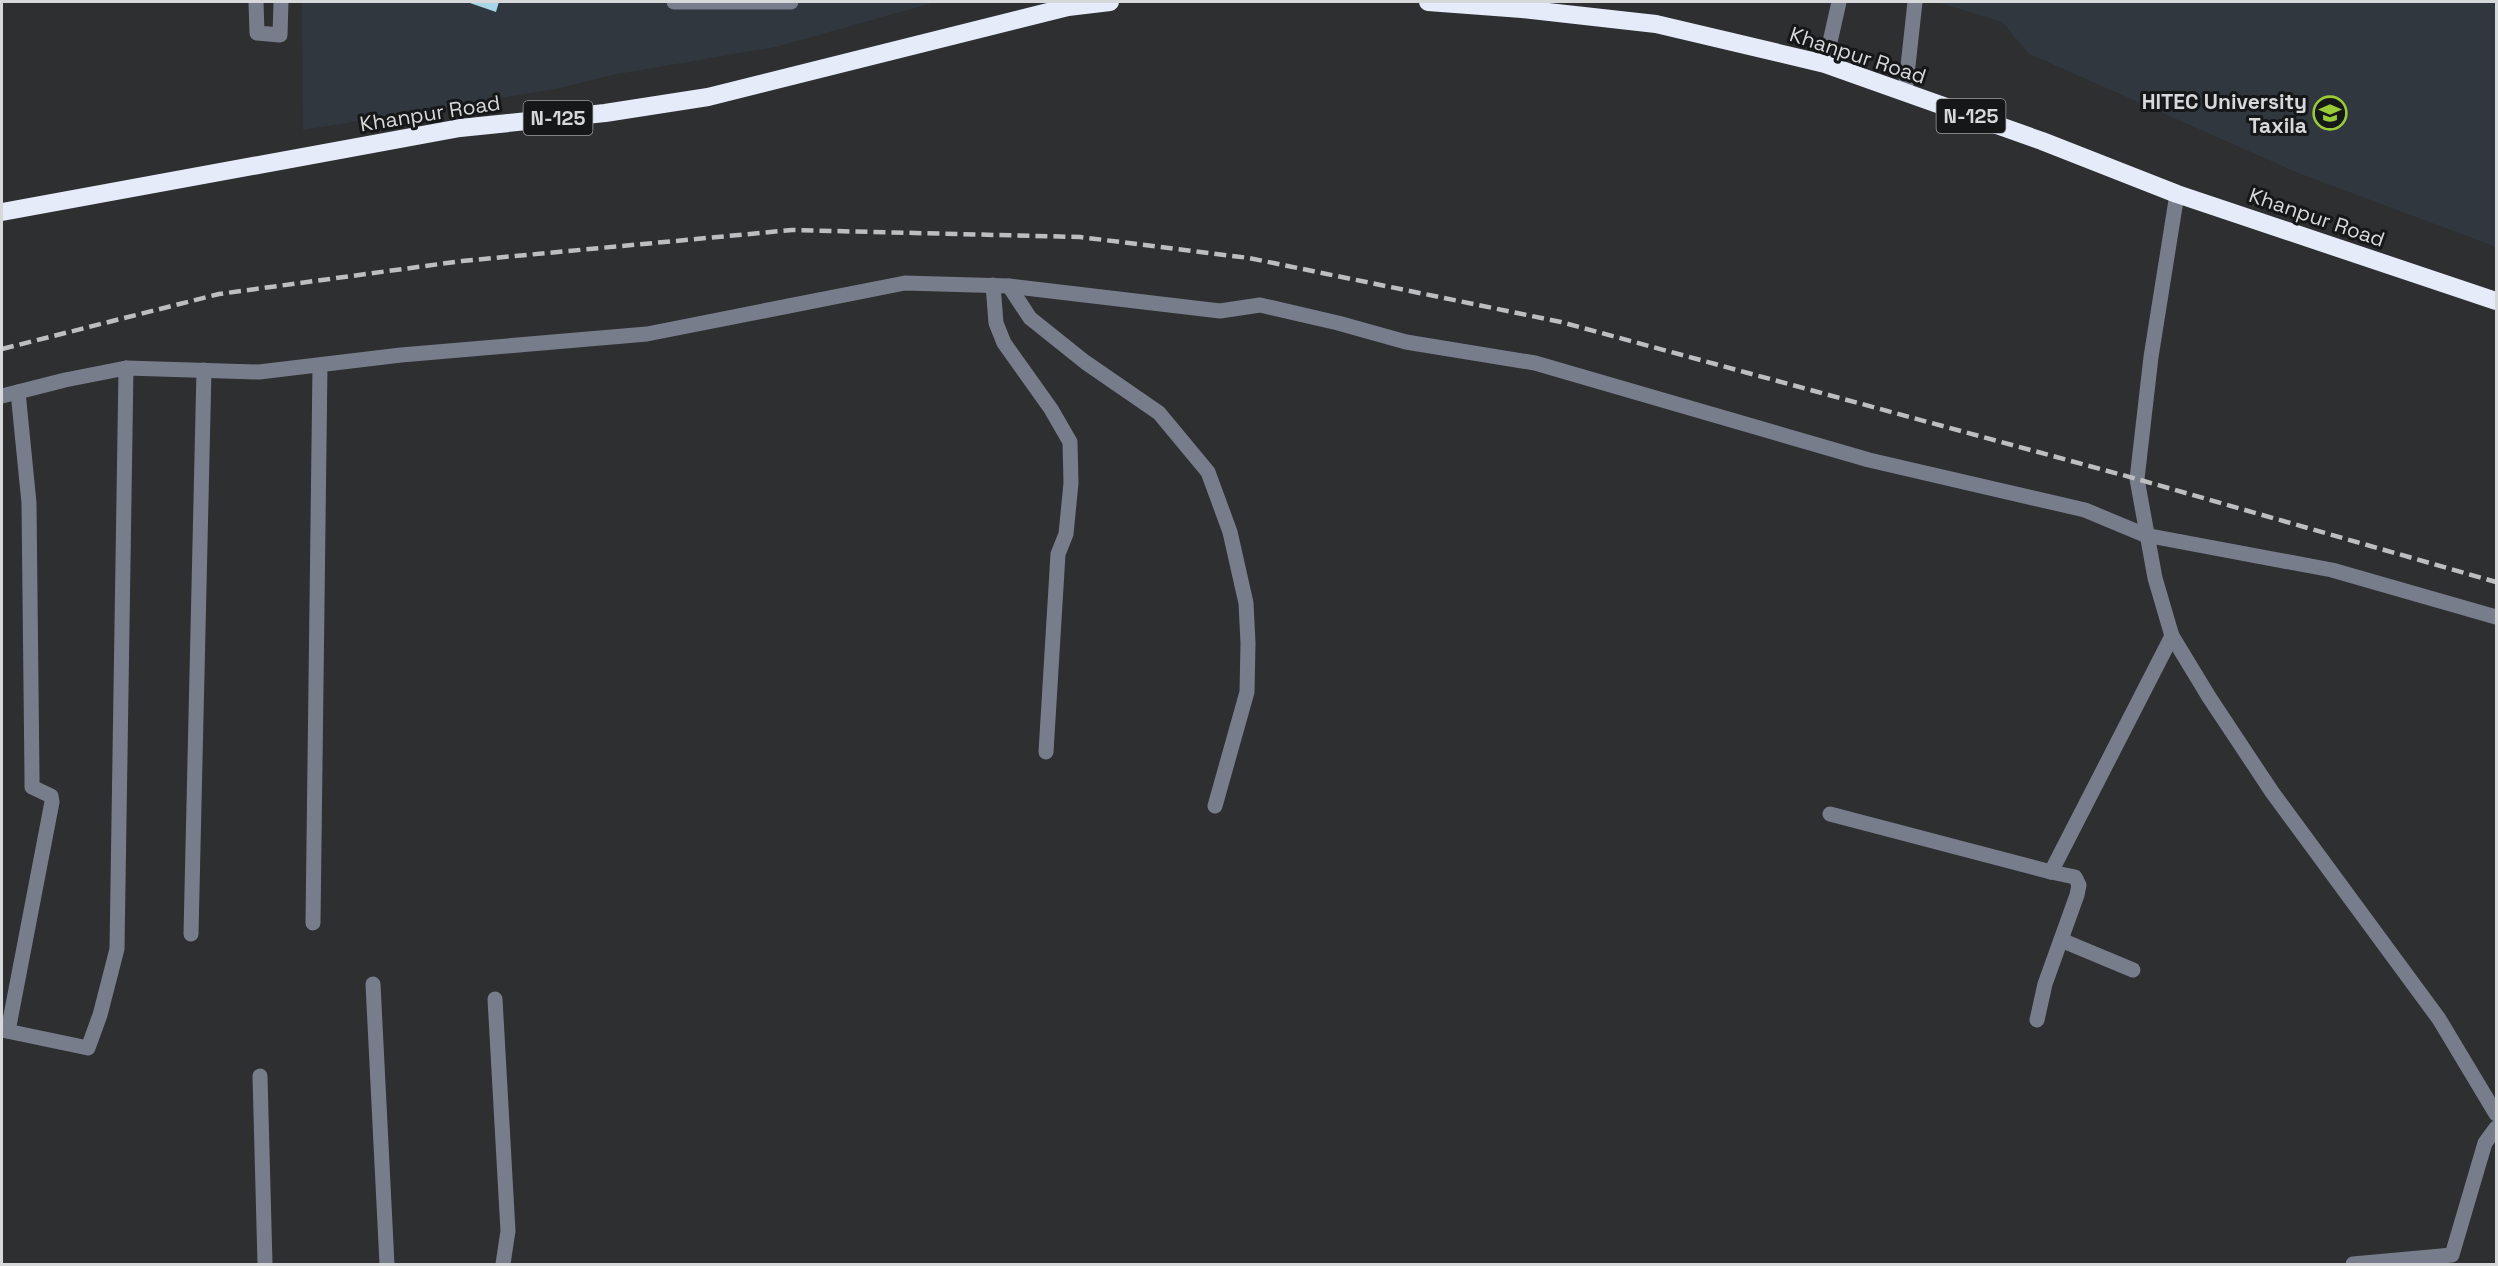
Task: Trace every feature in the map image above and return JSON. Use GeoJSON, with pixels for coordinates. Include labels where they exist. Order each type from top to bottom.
{"type":"FeatureCollection","features":[{"type":"Feature","properties":{"kind":"highway","name":"Khanpur Road"},"geometry":{"type":"LineString","coordinates":[[2,212],[460,129],[604,113],[708,97],[1057,10],[1110,2]]}},
{"type":"Feature","properties":{"kind":"highway","name":"Khanpur Road"},"geometry":{"type":"LineString","coordinates":[[1428,2],[1522,9],[1656,24],[1825,64],[2042,141],[2177,194],[2496,301]]}},
{"type":"Feature","properties":{"kind":"street"},"geometry":{"type":"LineString","coordinates":[[256,2],[257,33],[280,35],[280,2]]}},
{"type":"Feature","properties":{"kind":"street"},"geometry":{"type":"LineString","coordinates":[[674,2],[791,2]]}},
{"type":"Feature","properties":{"kind":"street"},"geometry":{"type":"LineString","coordinates":[[1825,64],[1839,2]]}},
{"type":"Feature","properties":{"kind":"street"},"geometry":{"type":"LineString","coordinates":[[1905,93],[1915,2]]}},
{"type":"Feature","properties":{"kind":"street"},"geometry":{"type":"LineString","coordinates":[[2177,194],[2151,357],[2137,479],[2145,535],[2172,636],[2272,792],[2439,1018],[2496,1114]]}},
{"type":"Feature","properties":{"kind":"street"},"geometry":{"type":"LineString","coordinates":[[2,396],[64,380],[126,368],[259,372],[401,355],[646,334],[905,283],[1009,286],[1220,311],[1260,306],[1338,323],[1406,342],[1535,363],[1869,460],[2085,510],[2145,535],[2332,570],[2496,617]]}},
{"type":"Feature","properties":{"kind":"street"},"geometry":{"type":"LineString","coordinates":[[993,285],[996,323],[1004,343],[1052,409],[1070,442],[1071,483],[1066,534],[1058,554],[1046,752]]}},
{"type":"Feature","properties":{"kind":"street"},"geometry":{"type":"LineString","coordinates":[[1009,286],[1030,318],[1085,362],[1159,413],[1209,472],[1230,532],[1246,603],[1248,643],[1247,692],[1215,806]]}},
{"type":"Feature","properties":{"kind":"street"},"geometry":{"type":"LineString","coordinates":[[313,923],[320,365]]}},
{"type":"Feature","properties":{"kind":"street"},"geometry":{"type":"LineString","coordinates":[[18,392],[29,503],[32,788],[51,796],[52,802],[5,1031],[88,1048],[100,1014],[117,949],[126,368]]}},
{"type":"Feature","properties":{"kind":"street"},"geometry":{"type":"LineString","coordinates":[[191,934],[204,370]]}},
{"type":"Feature","properties":{"kind":"street"},"geometry":{"type":"LineString","coordinates":[[2051,872],[2172,636]]}},
{"type":"Feature","properties":{"kind":"street"},"geometry":{"type":"LineString","coordinates":[[1830,814],[2075,877],[2078,880],[2077,895],[2045,984],[2037,1020]]}},
{"type":"Feature","properties":{"kind":"street"},"geometry":{"type":"LineString","coordinates":[[2061,940],[2133,970]]}},
{"type":"Feature","properties":{"kind":"street"},"geometry":{"type":"LineString","coordinates":[[373,984],[387,1264]]}},
{"type":"Feature","properties":{"kind":"street"},"geometry":{"type":"LineString","coordinates":[[495,999],[508,1231],[503,1264]]}},
{"type":"Feature","properties":{"kind":"street"},"geometry":{"type":"LineString","coordinates":[[260,1076],[265,1264]]}},
{"type":"Feature","properties":{"kind":"street"},"geometry":{"type":"LineString","coordinates":[[2353,1264],[2451,1260],[2485,1143],[2496,1128]]}},
{"type":"Feature","properties":{"kind":"shaded area"},"geometry":{"type":"Polygon","coordinates":[[[302,2],[936,2],[776,47],[612,75],[556,89],[303,130],[302,2]]]}},
{"type":"Feature","properties":{"kind":"shaded area","name":"HITEC University Taxila"},"geometry":{"type":"Polygon","coordinates":[[[1937,2],[2496,2],[2496,247],[2298,173],[2029,54],[2002,22],[1937,2]]]}},
{"type":"Feature","properties":{"kind":"building"},"geometry":{"type":"Polygon","coordinates":[[[467,2],[499,2],[496,12],[467,2]]]}},
{"type":"Feature","properties":{"kind":"railway"},"geometry":{"type":"LineString","coordinates":[[2,349],[219,294],[462,261],[792,230],[1080,237],[1249,258],[1561,322],[2137,479],[2496,582]]}},
{"type":"Feature","properties":{"kind":"place","name":"HITEC University Taxila"},"geometry":{"type":"Point","coordinates":[2330,113]}}]}
